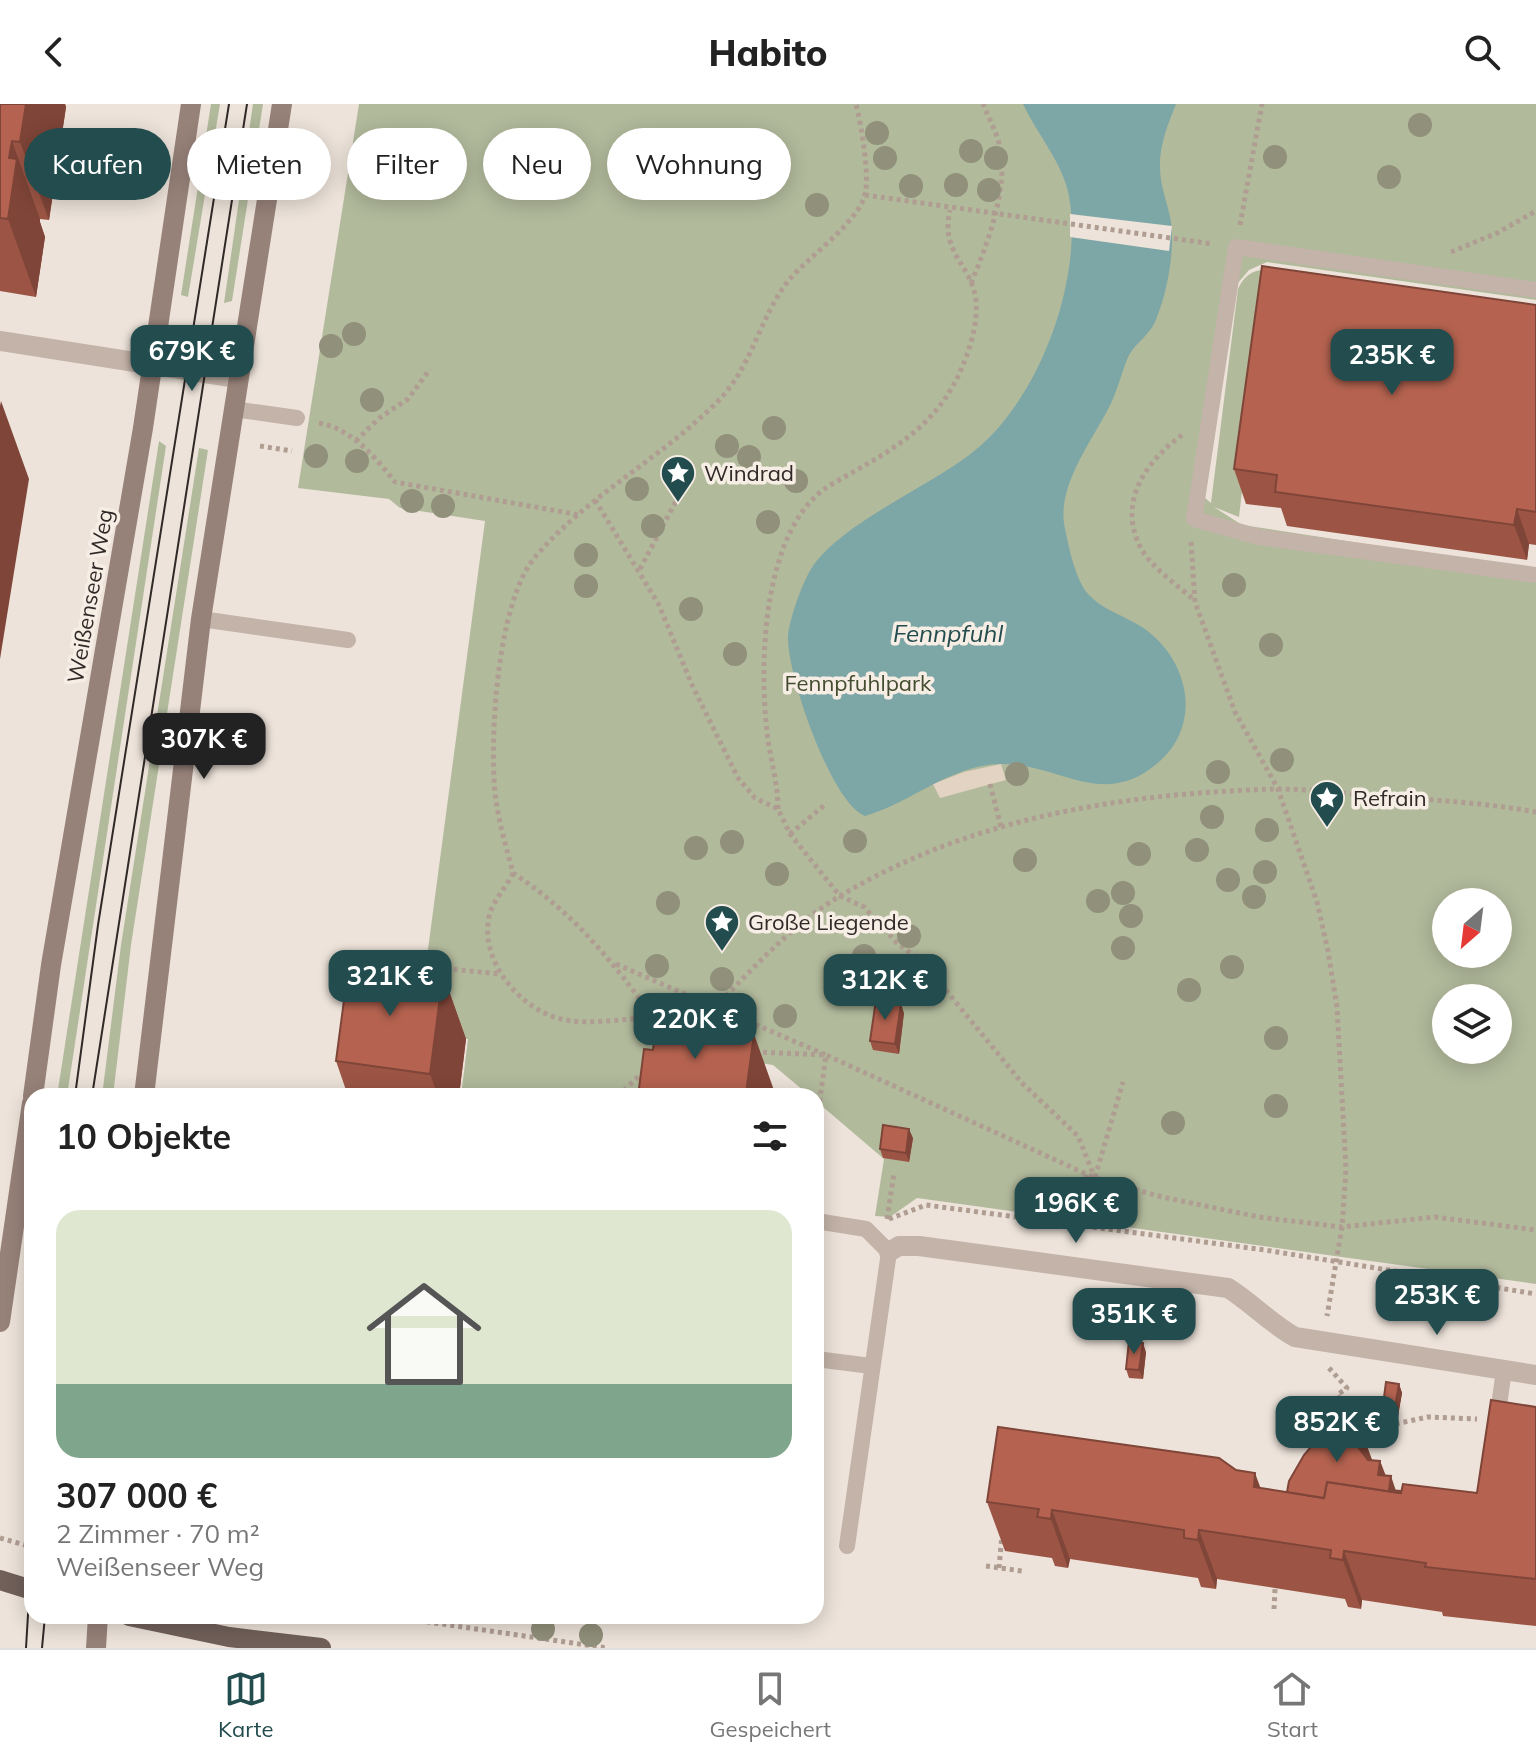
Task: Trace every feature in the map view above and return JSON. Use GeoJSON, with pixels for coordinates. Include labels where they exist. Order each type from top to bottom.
{"type":"FeatureCollection","features":[{"type":"Feature","properties":{"kind":"main road","name":"Weißenseer Weg"},"geometry":{"type":"LineString","coordinates":[[34,1088],[51,965],[153,365],[191,104]]}},
{"type":"Feature","properties":{"kind":"main road"},"geometry":{"type":"LineString","coordinates":[[145,1088],[201,619],[282,104]]}},
{"type":"Feature","properties":{"kind":"main road"},"geometry":{"type":"LineString","coordinates":[[0,1322],[24,1158]]}},
{"type":"Feature","properties":{"kind":"main road"},"geometry":{"type":"LineString","coordinates":[[0,1580],[24,1588]]}},
{"type":"Feature","properties":{"kind":"main road"},"geometry":{"type":"LineString","coordinates":[[96,1648],[98,1624]]}},
{"type":"Feature","properties":{"kind":"main road"},"geometry":{"type":"LineString","coordinates":[[167,1624],[229,1637],[321,1648]]}},
{"type":"Feature","properties":{"kind":"street"},"geometry":{"type":"LineString","coordinates":[[0,341],[237,378]]}},
{"type":"Feature","properties":{"kind":"street"},"geometry":{"type":"LineString","coordinates":[[889,1252],[899,1246],[919,1246],[1228,1288],[1251,1302],[1273,1325],[1295,1337],[1536,1375]]}},
{"type":"Feature","properties":{"kind":"lane"},"geometry":{"type":"LineString","coordinates":[[1536,290],[1236,247],[1194,519],[1259,537],[1536,575]]}},
{"type":"Feature","properties":{"kind":"lane"},"geometry":{"type":"LineString","coordinates":[[233,409],[297,418]]}},
{"type":"Feature","properties":{"kind":"lane"},"geometry":{"type":"LineString","coordinates":[[201,619],[348,640]]}},
{"type":"Feature","properties":{"kind":"lane"},"geometry":{"type":"LineString","coordinates":[[824,1222],[866,1229],[889,1252],[847,1546]]}},
{"type":"Feature","properties":{"kind":"lane"},"geometry":{"type":"LineString","coordinates":[[824,1360],[871,1366]]}},
{"type":"Feature","properties":{"kind":"lane"},"geometry":{"type":"LineString","coordinates":[[1496,1428],[1504,1370]]}},
{"type":"Feature","properties":{"kind":"path"},"geometry":{"type":"LineString","coordinates":[[653,1017],[565,1020],[542,1012],[502,974],[487,950],[486,936],[491,912],[513,873],[497,810],[493,777],[501,652],[524,572],[547,544],[595,500],[693,426],[722,396],[738,378],[774,299],[803,263],[851,218],[865,195],[856,104]]}},
{"type":"Feature","properties":{"kind":"path"},"geometry":{"type":"LineString","coordinates":[[971,284],[993,214],[1002,162],[998,138],[983,104]]}},
{"type":"Feature","properties":{"kind":"path"},"geometry":{"type":"LineString","coordinates":[[865,195],[950,210],[1236,247],[1262,104]]}},
{"type":"Feature","properties":{"kind":"path"},"geometry":{"type":"LineString","coordinates":[[950,210],[948,240],[976,299],[973,336],[963,367],[934,413],[914,435],[828,486],[793,528],[783,551],[764,638],[767,729],[778,783],[778,809],[790,834],[840,896],[864,907],[897,943],[922,961],[1022,1083],[1078,1136],[1095,1178]]}},
{"type":"Feature","properties":{"kind":"path"},"geometry":{"type":"LineString","coordinates":[[1424,274],[1437,259],[1497,233],[1536,211]]}},
{"type":"Feature","properties":{"kind":"path"},"geometry":{"type":"LineString","coordinates":[[356,441],[378,419],[408,399],[430,369]]}},
{"type":"Feature","properties":{"kind":"path"},"geometry":{"type":"LineString","coordinates":[[1195,602],[1142,551],[1131,522],[1136,485],[1159,451],[1209,415]]}},
{"type":"Feature","properties":{"kind":"path"},"geometry":{"type":"LineString","coordinates":[[297,418],[333,425],[373,453],[395,482],[581,515]]}},
{"type":"Feature","properties":{"kind":"path"},"geometry":{"type":"LineString","coordinates":[[260,446],[292,451]]}},
{"type":"Feature","properties":{"kind":"path"},"geometry":{"type":"LineString","coordinates":[[595,500],[639,570],[678,644],[726,759],[755,798],[778,809]]}},
{"type":"Feature","properties":{"kind":"path"},"geometry":{"type":"LineString","coordinates":[[639,570],[676,501]]}},
{"type":"Feature","properties":{"kind":"path"},"geometry":{"type":"LineString","coordinates":[[1194,519],[1191,569],[1195,602],[1235,712],[1278,789],[1317,902],[1331,965],[1345,1155],[1342,1227],[1334,1263],[1325,1363],[1347,1388],[1337,1395],[1362,1431],[1428,1417],[1496,1428]]}},
{"type":"Feature","properties":{"kind":"path"},"geometry":{"type":"LineString","coordinates":[[990,784],[1001,827]]}},
{"type":"Feature","properties":{"kind":"path"},"geometry":{"type":"LineString","coordinates":[[686,1035],[802,923],[840,896],[940,847],[1001,827],[1144,798],[1278,789],[1467,802],[1536,812]]}},
{"type":"Feature","properties":{"kind":"path"},"geometry":{"type":"LineString","coordinates":[[790,834],[827,803]]}},
{"type":"Feature","properties":{"kind":"path"},"geometry":{"type":"LineString","coordinates":[[513,873],[529,882],[615,964],[653,1017],[664,1023]]}},
{"type":"Feature","properties":{"kind":"path"},"geometry":{"type":"LineString","coordinates":[[390,963],[502,974]]}},
{"type":"Feature","properties":{"kind":"path"},"geometry":{"type":"LineString","coordinates":[[615,964],[826,1055],[1095,1178],[1162,1197],[1245,1214],[1342,1227],[1435,1217],[1536,1230]]}},
{"type":"Feature","properties":{"kind":"path"},"geometry":{"type":"LineString","coordinates":[[741,1052],[826,1055]]}},
{"type":"Feature","properties":{"kind":"path"},"geometry":{"type":"LineString","coordinates":[[821,1088],[826,1055]]}},
{"type":"Feature","properties":{"kind":"path"},"geometry":{"type":"LineString","coordinates":[[626,1088],[656,1061]]}},
{"type":"Feature","properties":{"kind":"path"},"geometry":{"type":"LineString","coordinates":[[645,1083],[646,1069]]}},
{"type":"Feature","properties":{"kind":"path"},"geometry":{"type":"LineString","coordinates":[[1095,1178],[1123,1082]]}},
{"type":"Feature","properties":{"kind":"path"},"geometry":{"type":"LineString","coordinates":[[887,1220],[894,1173]]}},
{"type":"Feature","properties":{"kind":"path"},"geometry":{"type":"LineString","coordinates":[[1070,1224],[1087,1174]]}},
{"type":"Feature","properties":{"kind":"path"},"geometry":{"type":"LineString","coordinates":[[866,1229],[926,1205],[1536,1294]]}},
{"type":"Feature","properties":{"kind":"path"},"geometry":{"type":"LineString","coordinates":[[1345,1435],[1358,1427]]}},
{"type":"Feature","properties":{"kind":"path"},"geometry":{"type":"LineString","coordinates":[[999,1568],[1003,1524]]}},
{"type":"Feature","properties":{"kind":"path"},"geometry":{"type":"LineString","coordinates":[[0,1538],[24,1545]]}},
{"type":"Feature","properties":{"kind":"path"},"geometry":{"type":"LineString","coordinates":[[986,1566],[1022,1571]]}},
{"type":"Feature","properties":{"kind":"path"},"geometry":{"type":"LineString","coordinates":[[1274,1609],[1275,1589]]}},
{"type":"Feature","properties":{"kind":"path"},"geometry":{"type":"LineString","coordinates":[[442,1624],[607,1648]]}},
{"type":"Feature","properties":{"kind":"green space"},"geometry":{"type":"Polygon","coordinates":[[[211,104],[220,104],[216,128],[207,128],[211,104]]]}},
{"type":"Feature","properties":{"kind":"green space"},"geometry":{"type":"Polygon","coordinates":[[[253,104],[263,104],[259,128],[250,128],[253,104]]]}},
{"type":"Feature","properties":{"kind":"green space","name":"Fennpfuhlpark"},"geometry":{"type":"Polygon","coordinates":[[[359,104],[1536,104],[1536,300],[1267,262],[1249,270],[1237,284],[1205,498],[1211,503],[1238,289],[1245,278],[1254,272],[1278,269],[1264,298],[1239,517],[1214,507],[1242,525],[1536,570],[1536,1284],[917,1198],[890,1217],[875,1216],[884,1159],[824,1108],[824,1088],[800,1088],[773,1065],[667,1048],[661,1088],[462,1088],[468,1039],[420,1030],[419,1017],[485,521],[400,508],[389,499],[298,488],[347,180],[347,200],[467,200],[467,128],[355,128],[359,104]]]}},
{"type":"Feature","properties":{"kind":"green space"},"geometry":{"type":"Polygon","coordinates":[[[196,200],[204,200],[188,297],[181,295],[196,200]]]}},
{"type":"Feature","properties":{"kind":"green space"},"geometry":{"type":"Polygon","coordinates":[[[239,200],[248,200],[232,301],[224,303],[239,200]]]}},
{"type":"Feature","properties":{"kind":"green space"},"geometry":{"type":"Polygon","coordinates":[[[159,441],[166,446],[68,1088],[58,1088],[159,441]]]}},
{"type":"Feature","properties":{"kind":"green space"},"geometry":{"type":"Polygon","coordinates":[[[199,448],[208,450],[131,945],[114,1088],[103,1088],[121,945],[199,448]]]}},
{"type":"Feature","properties":{"kind":"shaded area"},"geometry":{"type":"Polygon","coordinates":[[[1001,764],[1006,780],[940,798],[933,784],[964,772],[1001,764]]]}},
{"type":"Feature","properties":{"kind":"water","name":"Fennpfuhl"},"geometry":{"type":"Polygon","coordinates":[[[1023,104],[1176,104],[1160,160],[1161,182],[1172,234],[1171,259],[1163,299],[1152,327],[1129,355],[1112,401],[1078,462],[1063,512],[1071,555],[1085,590],[1102,606],[1142,627],[1170,655],[1179,672],[1186,709],[1174,745],[1160,761],[1139,776],[1120,783],[1082,781],[1022,766],[982,766],[947,777],[898,803],[865,816],[852,806],[838,788],[813,736],[795,679],[789,629],[811,569],[828,548],[865,520],[968,456],[993,434],[1035,373],[1062,302],[1072,229],[1066,184],[1056,160],[1023,104]]]}},
{"type":"Feature","properties":{"kind":"pier"},"geometry":{"type":"Polygon","coordinates":[[[1070,214],[1172,226],[1169,251],[1070,237],[1070,214]]]}},
{"type":"Feature","properties":{"kind":"building"},"geometry":{"type":"Polygon","coordinates":[[[0,104],[26,104],[20,142],[12,141],[9,158],[17,159],[8,219],[0,218],[0,104]]]}},
{"type":"Feature","properties":{"kind":"building"},"geometry":{"type":"Polygon","coordinates":[[[1262,266],[1536,305],[1536,512],[1517,509],[1514,525],[1275,492],[1277,475],[1234,469],[1262,266]]]}},
{"type":"Feature","properties":{"kind":"building"},"geometry":{"type":"Polygon","coordinates":[[[349,962],[443,974],[430,1074],[336,1061],[349,962]]]}},
{"type":"Feature","properties":{"kind":"building"},"geometry":{"type":"Polygon","coordinates":[[[876,1000],[901,1004],[895,1044],[870,1041],[876,1000]]]}},
{"type":"Feature","properties":{"kind":"building"},"geometry":{"type":"Polygon","coordinates":[[[658,1012],[688,1016],[686,1025],[754,1034],[747,1088],[639,1088],[644,1049],[653,1050],[658,1012]]]}},
{"type":"Feature","properties":{"kind":"building"},"geometry":{"type":"Polygon","coordinates":[[[883,1125],[909,1129],[906,1153],[880,1149],[883,1125]]]}},
{"type":"Feature","properties":{"kind":"building"},"geometry":{"type":"Polygon","coordinates":[[[1129,1341],[1143,1343],[1139,1370],[1126,1369],[1129,1341]]]}},
{"type":"Feature","properties":{"kind":"building"},"geometry":{"type":"Polygon","coordinates":[[[1386,1382],[1399,1384],[1395,1406],[1383,1405],[1386,1382]]]}},
{"type":"Feature","properties":{"kind":"building"},"geometry":{"type":"Polygon","coordinates":[[[1491,1400],[1536,1407],[1536,1579],[1425,1567],[1426,1563],[1344,1551],[1343,1560],[1330,1558],[1331,1550],[1199,1530],[1198,1540],[1184,1538],[1184,1530],[1052,1510],[1051,1519],[1037,1517],[1039,1509],[987,1502],[998,1427],[1219,1458],[1236,1470],[1255,1473],[1254,1487],[1324,1498],[1327,1482],[1401,1493],[1403,1484],[1477,1493],[1491,1400]]]}},
{"type":"Feature","properties":{"kind":"building"},"geometry":{"type":"Polygon","coordinates":[[[1348,1416],[1365,1441],[1358,1447],[1368,1460],[1380,1461],[1378,1475],[1391,1476],[1389,1490],[1400,1493],[1327,1482],[1324,1498],[1287,1492],[1289,1481],[1304,1455],[1321,1435],[1348,1416]]]}},
{"type":"Feature","properties":{"kind":"tram line"},"geometry":{"type":"LineString","coordinates":[[76,1088],[98,925],[229,104]]}},
{"type":"Feature","properties":{"kind":"tram line"},"geometry":{"type":"LineString","coordinates":[[93,1088],[247,104]]}},
{"type":"Feature","properties":{"kind":"tram line"},"geometry":{"type":"LineString","coordinates":[[26,1648],[27,1624]]}},
{"type":"Feature","properties":{"kind":"tram line"},"geometry":{"type":"LineString","coordinates":[[42,1648],[44,1624]]}},
{"type":"Feature","properties":{"kind":"place","name":"Windrad"},"geometry":{"type":"Point","coordinates":[678,504]}},
{"type":"Feature","properties":{"kind":"place","name":"Refrain"},"geometry":{"type":"Point","coordinates":[1327,829]}},
{"type":"Feature","properties":{"kind":"place","name":"Große Liegende"},"geometry":{"type":"Point","coordinates":[722,953]}}]}
